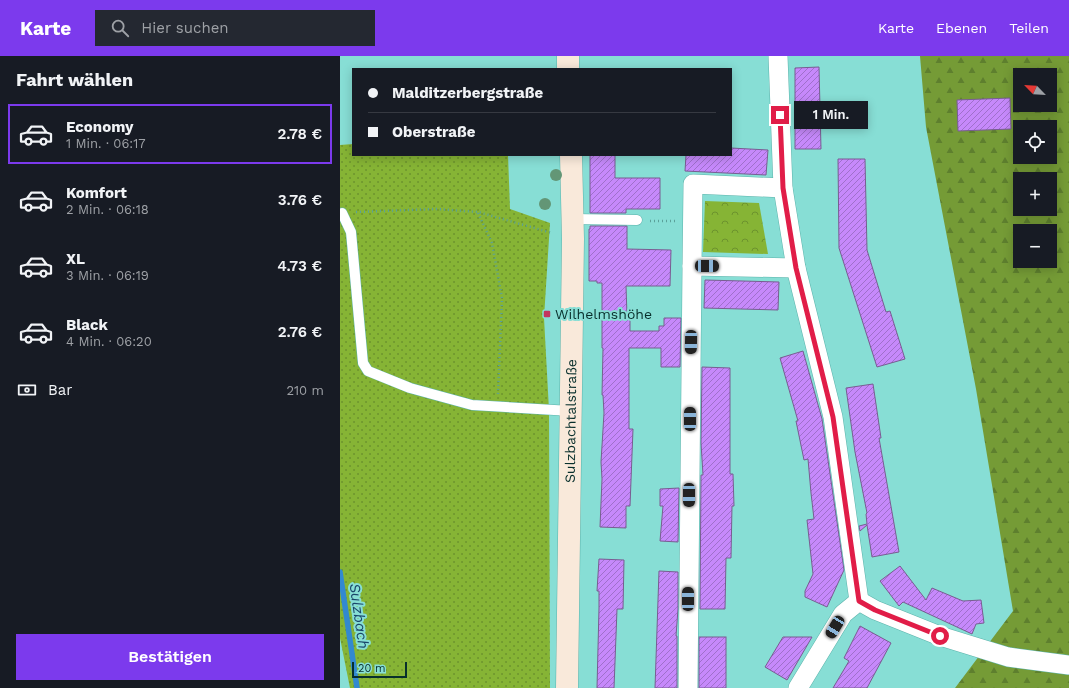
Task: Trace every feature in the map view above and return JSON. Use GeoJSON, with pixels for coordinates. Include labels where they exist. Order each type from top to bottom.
{"type":"FeatureCollection","features":[{"type":"Feature","properties":{"kind":"main road"},"geometry":{"type":"LineString","coordinates":[[568,56],[568,68]]}},
{"type":"Feature","properties":{"kind":"main road","name":"Sulzbachtalstraße"},"geometry":{"type":"LineString","coordinates":[[567,688],[573,229],[571,156]]}},
{"type":"Feature","properties":{"kind":"street"},"geometry":{"type":"LineString","coordinates":[[778,56],[783,188],[796,268],[833,417],[859,601]]}},
{"type":"Feature","properties":{"kind":"street"},"geometry":{"type":"LineString","coordinates":[[688,688],[693,184],[783,188]]}},
{"type":"Feature","properties":{"kind":"street"},"geometry":{"type":"LineString","coordinates":[[692,266],[796,268]]}},
{"type":"Feature","properties":{"kind":"street"},"geometry":{"type":"LineString","coordinates":[[859,601],[875,610],[940,636],[1008,657],[1069,665]]}},
{"type":"Feature","properties":{"kind":"street"},"geometry":{"type":"LineString","coordinates":[[798,688],[843,614],[859,601]]}},
{"type":"Feature","properties":{"kind":"lane"},"geometry":{"type":"LineString","coordinates":[[342,213],[351,232],[363,363],[368,371],[410,388],[472,405],[571,411]]}},
{"type":"Feature","properties":{"kind":"lane"},"geometry":{"type":"LineString","coordinates":[[573,229],[637,220]]}},
{"type":"Feature","properties":{"kind":"path"},"geometry":{"type":"LineString","coordinates":[[342,213],[436,209],[478,212],[573,229]]}},
{"type":"Feature","properties":{"kind":"path"},"geometry":{"type":"LineString","coordinates":[[478,212],[492,243],[502,298],[498,407]]}},
{"type":"Feature","properties":{"kind":"path"},"geometry":{"type":"LineString","coordinates":[[637,220],[693,222]]}},
{"type":"Feature","properties":{"kind":"green space"},"geometry":{"type":"Polygon","coordinates":[[[920,56],[1069,56],[1069,688],[955,688],[1013,611],[976,389],[926,127],[920,56]]]}},
{"type":"Feature","properties":{"kind":"green space"},"geometry":{"type":"Polygon","coordinates":[[[352,144],[352,156],[508,156],[510,209],[550,223],[544,318],[549,410],[550,688],[350,688],[340,638],[340,145],[352,144]]]}},
{"type":"Feature","properties":{"kind":"green space"},"geometry":{"type":"Polygon","coordinates":[[[705,201],[759,203],[768,254],[703,252],[705,201]]]}},
{"type":"Feature","properties":{"kind":"building"},"geometry":{"type":"Polygon","coordinates":[[[819,67],[821,149],[795,149],[795,68],[819,67]]]}},
{"type":"Feature","properties":{"kind":"building"},"geometry":{"type":"Polygon","coordinates":[[[1010,98],[1011,129],[958,131],[957,100],[1010,98]]]}},
{"type":"Feature","properties":{"kind":"building"},"geometry":{"type":"Polygon","coordinates":[[[732,148],[768,150],[766,175],[685,171],[686,156],[732,156],[732,148]]]}},
{"type":"Feature","properties":{"kind":"building"},"geometry":{"type":"Polygon","coordinates":[[[590,156],[615,156],[615,178],[660,178],[660,209],[626,209],[626,213],[590,213],[590,156]]]}},
{"type":"Feature","properties":{"kind":"building"},"geometry":{"type":"Polygon","coordinates":[[[838,159],[865,159],[867,250],[886,312],[890,311],[905,359],[877,367],[839,248],[838,159]]]}},
{"type":"Feature","properties":{"kind":"building"},"geometry":{"type":"Polygon","coordinates":[[[590,226],[627,226],[627,249],[671,250],[670,286],[626,286],[627,316],[630,315],[630,331],[659,331],[659,326],[664,326],[664,318],[681,318],[680,367],[661,367],[661,348],[629,348],[629,429],[633,429],[630,506],[626,506],[626,528],[600,527],[602,479],[601,462],[604,413],[602,395],[602,283],[597,283],[597,281],[589,281],[590,226]]]}},
{"type":"Feature","properties":{"kind":"building"},"geometry":{"type":"Polygon","coordinates":[[[705,280],[779,282],[778,310],[704,308],[705,280]]]}},
{"type":"Feature","properties":{"kind":"building"},"geometry":{"type":"Polygon","coordinates":[[[803,351],[822,419],[844,570],[827,607],[805,597],[805,591],[813,574],[807,520],[814,519],[808,459],[804,460],[796,421],[798,421],[780,358],[803,351]]]}},
{"type":"Feature","properties":{"kind":"building"},"geometry":{"type":"Polygon","coordinates":[[[702,367],[730,368],[730,474],[733,474],[734,506],[732,506],[731,558],[726,558],[725,609],[700,609],[701,475],[703,475],[701,443],[702,367]]]}},
{"type":"Feature","properties":{"kind":"building"},"geometry":{"type":"Polygon","coordinates":[[[873,384],[881,438],[879,438],[899,552],[872,557],[867,525],[860,531],[859,526],[867,524],[867,513],[855,452],[846,388],[873,384]]]}},
{"type":"Feature","properties":{"kind":"building"},"geometry":{"type":"Polygon","coordinates":[[[679,488],[678,542],[660,541],[663,506],[660,506],[660,489],[679,488]]]}},
{"type":"Feature","properties":{"kind":"building"},"geometry":{"type":"Polygon","coordinates":[[[599,559],[624,560],[623,609],[617,609],[614,688],[597,688],[599,591],[597,591],[599,559]]]}},
{"type":"Feature","properties":{"kind":"building"},"geometry":{"type":"Polygon","coordinates":[[[900,566],[926,600],[932,588],[963,601],[981,600],[984,623],[976,624],[972,634],[903,602],[899,606],[880,581],[900,566]]]}},
{"type":"Feature","properties":{"kind":"building"},"geometry":{"type":"Polygon","coordinates":[[[659,571],[678,572],[676,636],[677,688],[655,688],[659,571]]]}},
{"type":"Feature","properties":{"kind":"building"},"geometry":{"type":"Polygon","coordinates":[[[860,626],[891,643],[867,688],[833,688],[849,661],[844,658],[860,626]]]}},
{"type":"Feature","properties":{"kind":"building"},"geometry":{"type":"Polygon","coordinates":[[[699,637],[726,637],[726,688],[699,688],[699,637]]]}},
{"type":"Feature","properties":{"kind":"building"},"geometry":{"type":"Polygon","coordinates":[[[783,637],[812,637],[787,680],[765,667],[783,637]]]}},
{"type":"Feature","properties":{"kind":"waterway","name":"Sulzbach"},"geometry":{"type":"LineString","coordinates":[[340,572],[357,688]]}},
{"type":"Feature","properties":{"kind":"place","name":"Wilhelmshöhe"},"geometry":{"type":"Point","coordinates":[547,314]}},
{"type":"Feature","properties":{"kind":"route"},"geometry":{"type":"LineString","coordinates":[[780,115],[783,188],[796,268],[833,417],[859,601],[875,610],[940,636]]}}]}
